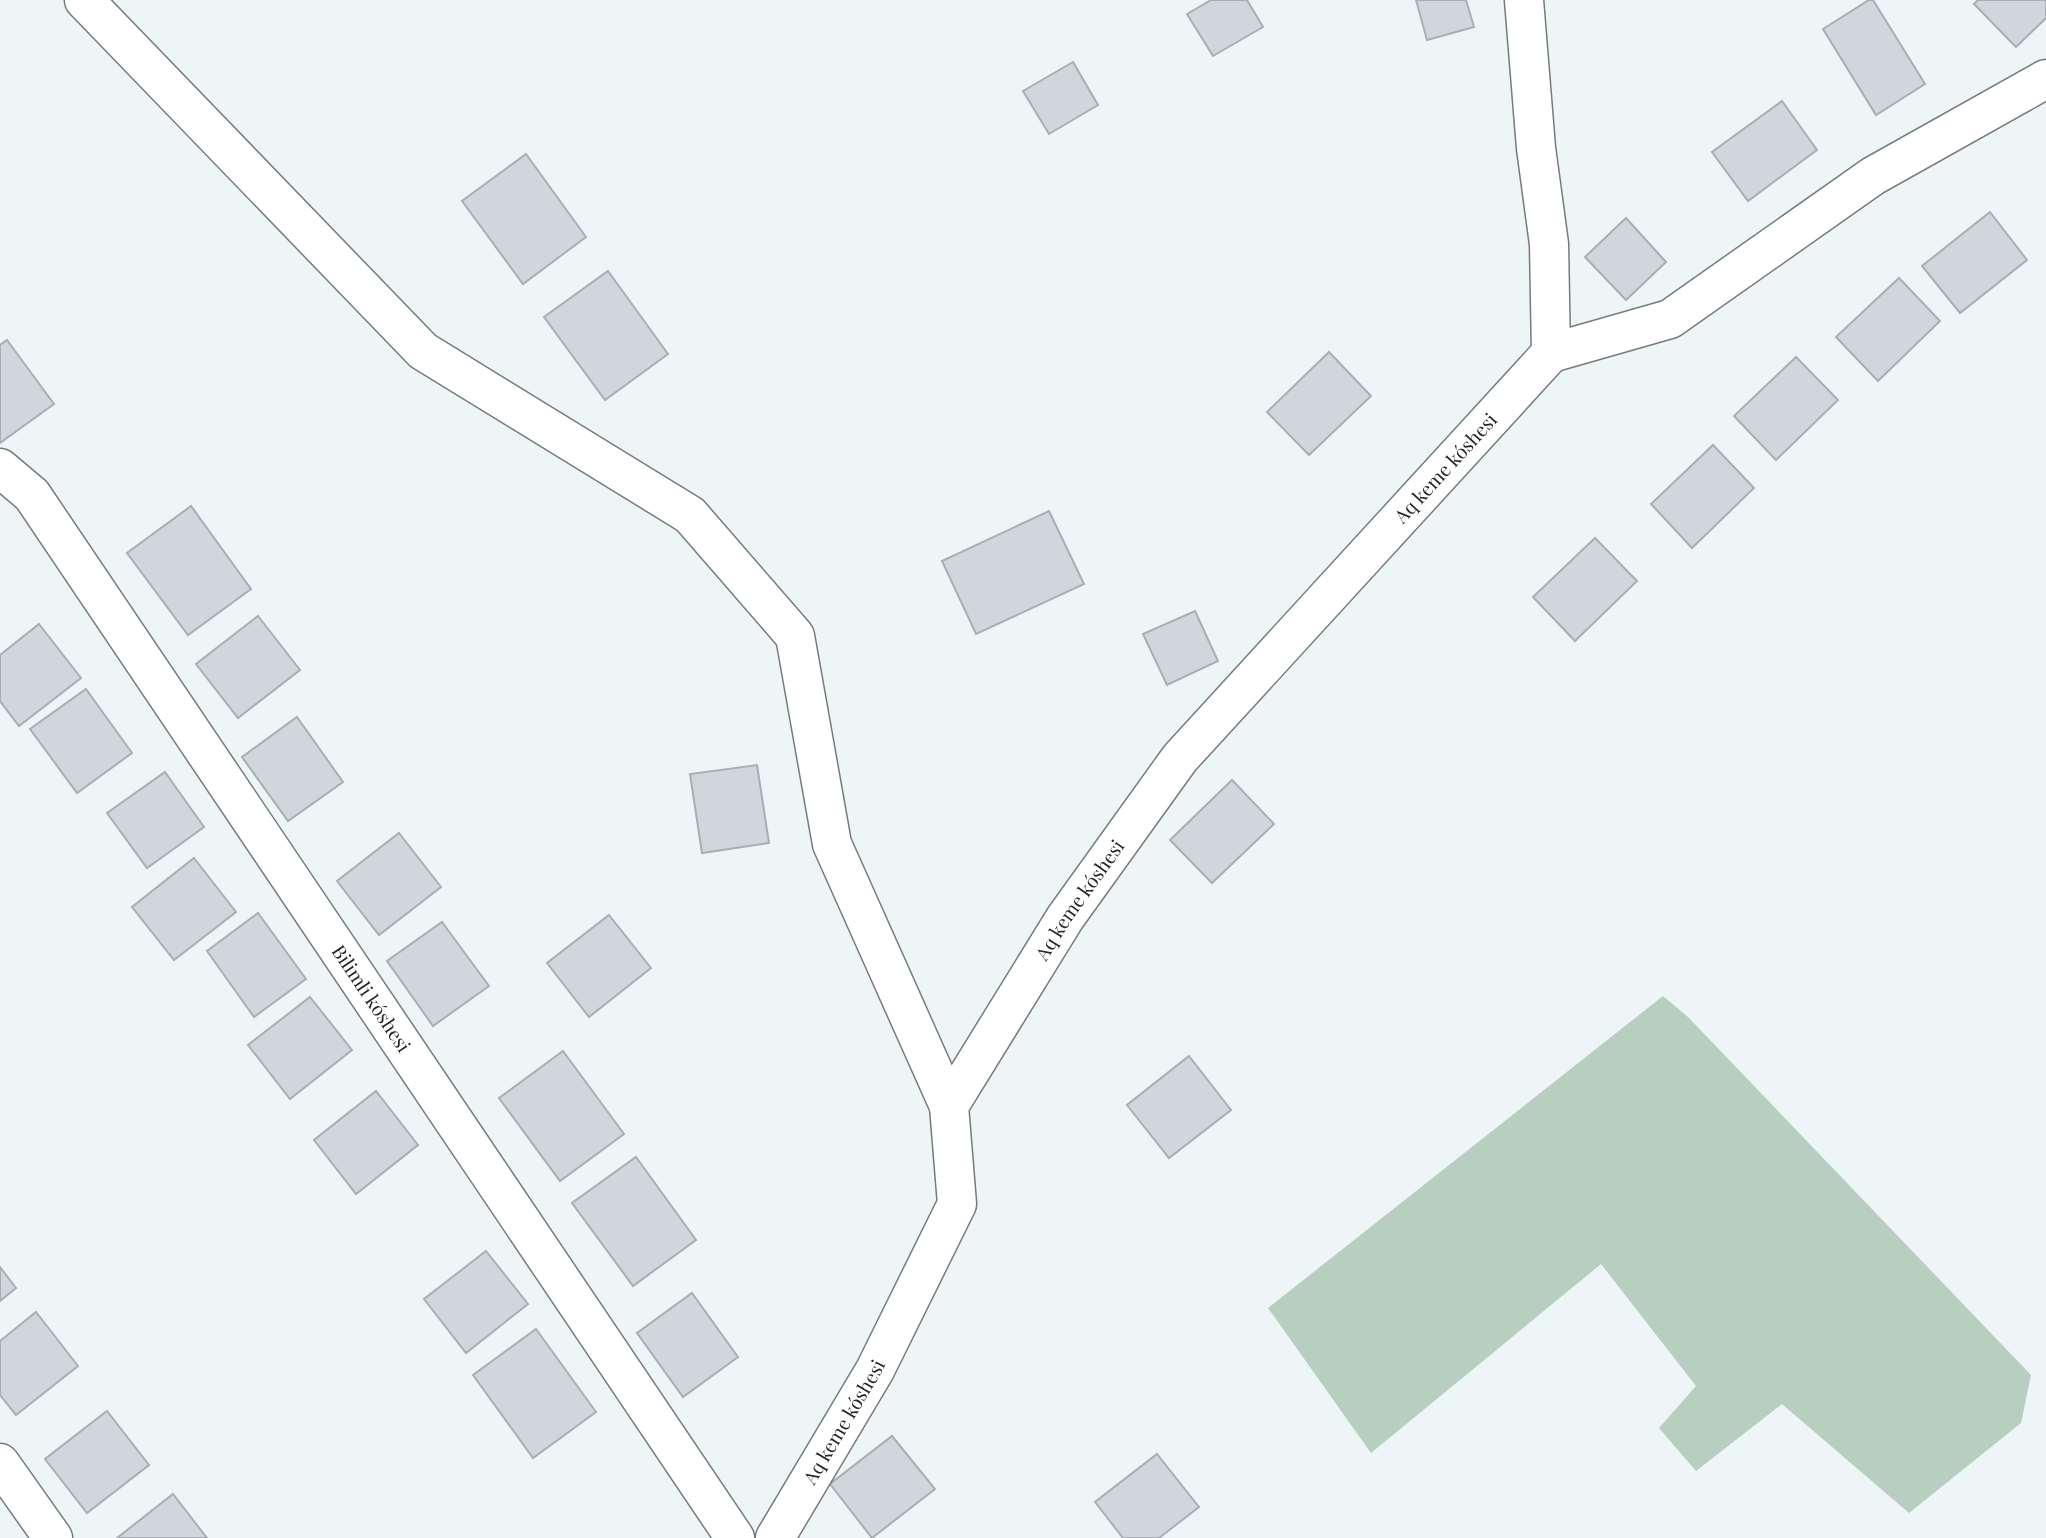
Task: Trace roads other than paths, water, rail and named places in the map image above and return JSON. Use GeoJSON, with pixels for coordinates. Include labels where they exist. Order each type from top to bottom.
{"type":"FeatureCollection","features":[{"type":"Feature","properties":{"kind":"street"},"geometry":{"type":"LineString","coordinates":[[84,0],[423,351],[690,515],[795,636],[832,844],[949,1106]]}},
{"type":"Feature","properties":{"kind":"street"},"geometry":{"type":"LineString","coordinates":[[1524,0],[1536,148],[1549,244],[1551,353],[1670,319],[1873,176],[2046,79]]}},
{"type":"Feature","properties":{"kind":"street","name":"Aq keme kóshesi"},"geometry":{"type":"LineString","coordinates":[[775,1538],[875,1370],[957,1204],[949,1106],[1065,918],[1180,758],[1551,353]]}},
{"type":"Feature","properties":{"kind":"street","name":"Bilimli kóshesi"},"geometry":{"type":"LineString","coordinates":[[0,468],[32,495],[735,1538]]}},
{"type":"Feature","properties":{"kind":"street"},"geometry":{"type":"LineString","coordinates":[[0,1463],[53,1538]]}}]}
